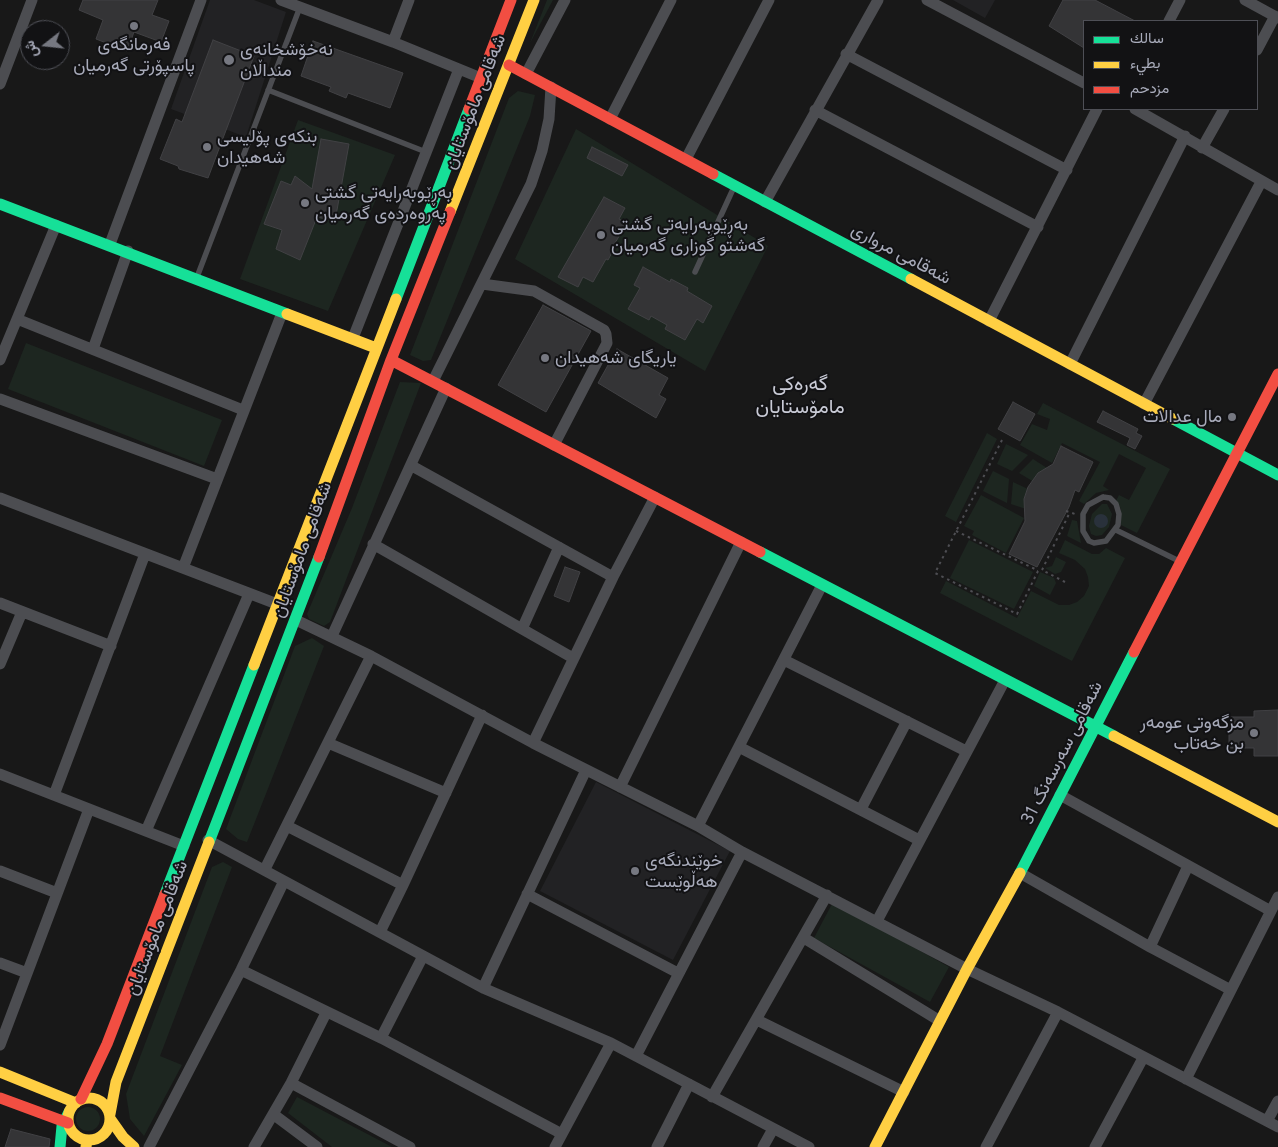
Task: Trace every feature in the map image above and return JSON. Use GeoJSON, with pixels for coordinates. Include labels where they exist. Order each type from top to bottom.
{"type":"FeatureCollection","features":[{"type":"Feature","properties":{"kind":"street"},"geometry":{"type":"LineString","coordinates":[[0,84],[32,0]]}},
{"type":"Feature","properties":{"kind":"street"},"geometry":{"type":"LineString","coordinates":[[110,244],[201,0]]}},
{"type":"Feature","properties":{"kind":"street"},"geometry":{"type":"LineString","coordinates":[[281,0],[393,42],[481,78]]}},
{"type":"Feature","properties":{"kind":"street"},"geometry":{"type":"LineString","coordinates":[[393,42],[409,0]]}},
{"type":"Feature","properties":{"kind":"street","name":"شەقامی مامۆستایان"},"geometry":{"type":"LineString","coordinates":[[60,1147],[71,1112],[107,1044],[511,0]]}},
{"type":"Feature","properties":{"kind":"street","name":"شەقامی مامۆستایان"},"geometry":{"type":"LineString","coordinates":[[110,1117],[116,1082],[208,840],[296,620],[391,360],[534,0]]}},
{"type":"Feature","properties":{"kind":"street"},"geometry":{"type":"LineString","coordinates":[[526,74],[565,0]]}},
{"type":"Feature","properties":{"kind":"street"},"geometry":{"type":"LineString","coordinates":[[610,118],[671,0]]}},
{"type":"Feature","properties":{"kind":"street"},"geometry":{"type":"LineString","coordinates":[[686,159],[769,0]]}},
{"type":"Feature","properties":{"kind":"street"},"geometry":{"type":"LineString","coordinates":[[766,202],[846,54],[878,0]]}},
{"type":"Feature","properties":{"kind":"street"},"geometry":{"type":"LineString","coordinates":[[927,0],[1083,82]]}},
{"type":"Feature","properties":{"kind":"street"},"geometry":{"type":"LineString","coordinates":[[1169,20],[1180,0]]}},
{"type":"Feature","properties":{"kind":"street"},"geometry":{"type":"LineString","coordinates":[[1245,0],[1277,17],[1258,48]]}},
{"type":"Feature","properties":{"kind":"street"},"geometry":{"type":"LineString","coordinates":[[846,54],[1068,170]]}},
{"type":"Feature","properties":{"kind":"street","name":"شەقامی مرواری"},"geometry":{"type":"LineString","coordinates":[[508,64],[1278,475]]}},
{"type":"Feature","properties":{"kind":"street"},"geometry":{"type":"LineString","coordinates":[[353,338],[459,69]]}},
{"type":"Feature","properties":{"kind":"street"},"geometry":{"type":"LineString","coordinates":[[433,381],[531,184],[542,152],[549,119],[551,87]]}},
{"type":"Feature","properties":{"kind":"street"},"geometry":{"type":"LineString","coordinates":[[815,110],[1038,227]]}},
{"type":"Feature","properties":{"kind":"street"},"geometry":{"type":"LineString","coordinates":[[989,321],[1068,170],[1097,110]]}},
{"type":"Feature","properties":{"kind":"street"},"geometry":{"type":"LineString","coordinates":[[1137,110],[1278,190]]}},
{"type":"Feature","properties":{"kind":"street"},"geometry":{"type":"LineString","coordinates":[[1202,148],[1223,110]]}},
{"type":"Feature","properties":{"kind":"street"},"geometry":{"type":"LineString","coordinates":[[1070,364],[1185,136]]}},
{"type":"Feature","properties":{"kind":"street"},"geometry":{"type":"LineString","coordinates":[[1144,404],[1261,182]]}},
{"type":"Feature","properties":{"kind":"street"},"geometry":{"type":"LineString","coordinates":[[439,188],[444,195],[457,196]]}},
{"type":"Feature","properties":{"kind":"street"},"geometry":{"type":"LineString","coordinates":[[0,204],[110,244],[282,313],[376,348]]}},
{"type":"Feature","properties":{"kind":"street"},"geometry":{"type":"LineString","coordinates":[[0,360],[56,225]]}},
{"type":"Feature","properties":{"kind":"street"},"geometry":{"type":"LineString","coordinates":[[422,230],[435,230],[441,237]]}},
{"type":"Feature","properties":{"kind":"street"},"geometry":{"type":"LineString","coordinates":[[92,349],[128,251]]}},
{"type":"Feature","properties":{"kind":"street"},"geometry":{"type":"LineString","coordinates":[[482,284],[534,291],[604,330],[606,334],[607,343],[554,445]]}},
{"type":"Feature","properties":{"kind":"street"},"geometry":{"type":"LineString","coordinates":[[183,568],[282,313]]}},
{"type":"Feature","properties":{"kind":"street"},"geometry":{"type":"LineString","coordinates":[[17,319],[243,410]]}},
{"type":"Feature","properties":{"kind":"street"},"geometry":{"type":"LineString","coordinates":[[391,360],[1278,822]]}},
{"type":"Feature","properties":{"kind":"street","name":"شەقامی سەرسەنگ 31"},"geometry":{"type":"LineString","coordinates":[[875,1147],[967,969],[1020,873],[1278,374]]}},
{"type":"Feature","properties":{"kind":"street"},"geometry":{"type":"LineString","coordinates":[[332,636],[373,544],[412,466],[446,388]]}},
{"type":"Feature","properties":{"kind":"street"},"geometry":{"type":"LineString","coordinates":[[0,399],[217,479]]}},
{"type":"Feature","properties":{"kind":"street"},"geometry":{"type":"LineString","coordinates":[[412,466],[613,577]]}},
{"type":"Feature","properties":{"kind":"street"},"geometry":{"type":"LineString","coordinates":[[533,743],[613,577],[655,497]]}},
{"type":"Feature","properties":{"kind":"street"},"geometry":{"type":"LineString","coordinates":[[0,498],[277,604]]}},
{"type":"Feature","properties":{"kind":"street"},"geometry":{"type":"LineString","coordinates":[[620,787],[741,542]]}},
{"type":"Feature","properties":{"kind":"street"},"geometry":{"type":"LineString","coordinates":[[373,544],[573,658]]}},
{"type":"Feature","properties":{"kind":"street"},"geometry":{"type":"LineString","coordinates":[[522,629],[559,547]]}},
{"type":"Feature","properties":{"kind":"street"},"geometry":{"type":"LineString","coordinates":[[54,795],[145,554]]}},
{"type":"Feature","properties":{"kind":"street"},"geometry":{"type":"LineString","coordinates":[[698,826],[822,585]]}},
{"type":"Feature","properties":{"kind":"street"},"geometry":{"type":"LineString","coordinates":[[146,831],[249,594]]}},
{"type":"Feature","properties":{"kind":"street"},"geometry":{"type":"LineString","coordinates":[[0,603],[111,646]]}},
{"type":"Feature","properties":{"kind":"street"},"geometry":{"type":"LineString","coordinates":[[0,664],[22,612]]}},
{"type":"Feature","properties":{"kind":"street"},"geometry":{"type":"LineString","coordinates":[[296,620],[371,656],[533,743],[698,826],[742,852],[878,921],[967,969],[1058,1012],[1278,1127]]}},
{"type":"Feature","properties":{"kind":"street"},"geometry":{"type":"LineString","coordinates":[[265,869],[371,656]]}},
{"type":"Feature","properties":{"kind":"street"},"geometry":{"type":"LineString","coordinates":[[784,660],[966,751]]}},
{"type":"Feature","properties":{"kind":"street"},"geometry":{"type":"LineString","coordinates":[[878,921],[1005,680]]}},
{"type":"Feature","properties":{"kind":"street"},"geometry":{"type":"LineString","coordinates":[[380,932],[482,715]]}},
{"type":"Feature","properties":{"kind":"street"},"geometry":{"type":"LineString","coordinates":[[861,810],[906,721]]}},
{"type":"Feature","properties":{"kind":"street"},"geometry":{"type":"LineString","coordinates":[[328,743],[446,793]]}},
{"type":"Feature","properties":{"kind":"street"},"geometry":{"type":"LineString","coordinates":[[739,747],[920,840]]}},
{"type":"Feature","properties":{"kind":"street"},"geometry":{"type":"LineString","coordinates":[[483,988],[586,770]]}},
{"type":"Feature","properties":{"kind":"street"},"geometry":{"type":"LineString","coordinates":[[0,774],[184,846]]}},
{"type":"Feature","properties":{"kind":"street"},"geometry":{"type":"LineString","coordinates":[[1060,795],[1271,911]]}},
{"type":"Feature","properties":{"kind":"street"},"geometry":{"type":"LineString","coordinates":[[0,1045],[89,809]]}},
{"type":"Feature","properties":{"kind":"street"},"geometry":{"type":"LineString","coordinates":[[287,826],[403,886]]}},
{"type":"Feature","properties":{"kind":"street"},"geometry":{"type":"LineString","coordinates":[[208,840],[483,988],[611,1043],[809,1147]]}},
{"type":"Feature","properties":{"kind":"street"},"geometry":{"type":"LineString","coordinates":[[636,1056],[742,852]]}},
{"type":"Feature","properties":{"kind":"street"},"geometry":{"type":"LineString","coordinates":[[1150,947],[1188,866]]}},
{"type":"Feature","properties":{"kind":"street"},"geometry":{"type":"LineString","coordinates":[[0,871],[57,893]]}},
{"type":"Feature","properties":{"kind":"street"},"geometry":{"type":"LineString","coordinates":[[1020,873],[1150,947],[1231,990]]}},
{"type":"Feature","properties":{"kind":"street"},"geometry":{"type":"LineString","coordinates":[[149,1147],[241,970],[284,881]]}},
{"type":"Feature","properties":{"kind":"street"},"geometry":{"type":"LineString","coordinates":[[527,894],[678,973]]}},
{"type":"Feature","properties":{"kind":"street"},"geometry":{"type":"LineString","coordinates":[[712,1097],[827,896]]}},
{"type":"Feature","properties":{"kind":"street"},"geometry":{"type":"LineString","coordinates":[[1186,1079],[1278,898]]}},
{"type":"Feature","properties":{"kind":"street"},"geometry":{"type":"LineString","coordinates":[[804,938],[940,1021]]}},
{"type":"Feature","properties":{"kind":"street"},"geometry":{"type":"LineString","coordinates":[[380,1038],[424,956]]}},
{"type":"Feature","properties":{"kind":"street"},"geometry":{"type":"LineString","coordinates":[[0,963],[27,973]]}},
{"type":"Feature","properties":{"kind":"street"},"geometry":{"type":"LineString","coordinates":[[241,970],[380,1038],[562,1134]]}},
{"type":"Feature","properties":{"kind":"street"},"geometry":{"type":"LineString","coordinates":[[986,1147],[1058,1012]]}},
{"type":"Feature","properties":{"kind":"street"},"geometry":{"type":"LineString","coordinates":[[254,1147],[291,1083],[326,1013]]}},
{"type":"Feature","properties":{"kind":"street"},"geometry":{"type":"LineString","coordinates":[[757,1020],[904,1092]]}},
{"type":"Feature","properties":{"kind":"street"},"geometry":{"type":"LineString","coordinates":[[555,1147],[611,1043]]}},
{"type":"Feature","properties":{"kind":"street"},"geometry":{"type":"LineString","coordinates":[[1095,1147],[1144,1058]]}},
{"type":"Feature","properties":{"kind":"street"},"geometry":{"type":"LineString","coordinates":[[0,1072],[71,1112]]}},
{"type":"Feature","properties":{"kind":"street"},"geometry":{"type":"LineString","coordinates":[[291,1083],[410,1147]]}},
{"type":"Feature","properties":{"kind":"street"},"geometry":{"type":"LineString","coordinates":[[657,1147],[689,1084]]}},
{"type":"Feature","properties":{"kind":"street"},"geometry":{"type":"LineString","coordinates":[[0,1098],[71,1112],[99,1100],[108,1108],[110,1117],[123,1137],[134,1147]]}},
{"type":"Feature","properties":{"kind":"street"},"geometry":{"type":"LineString","coordinates":[[1267,1121],[1278,1101]]}},
{"type":"Feature","properties":{"kind":"street"},"geometry":{"type":"LineString","coordinates":[[71,1112],[73,1133],[94,1143],[107,1132],[110,1117]]}},
{"type":"Feature","properties":{"kind":"street"},"geometry":{"type":"LineString","coordinates":[[273,1114],[317,1147]]}},
{"type":"Feature","properties":{"kind":"street"},"geometry":{"type":"LineString","coordinates":[[763,1147],[773,1129]]}},
{"type":"Feature","properties":{"kind":"lane"},"geometry":{"type":"LineString","coordinates":[[197,279],[300,7]]}},
{"type":"Feature","properties":{"kind":"lane"},"geometry":{"type":"LineString","coordinates":[[268,90],[426,152]]}},
{"type":"Feature","properties":{"kind":"lane"},"geometry":{"type":"LineString","coordinates":[[695,272],[735,186]]}},
{"type":"Feature","properties":{"kind":"lane"},"geometry":{"type":"LineString","coordinates":[[1103,497],[1113,500],[1119,514],[1116,530],[1106,541],[1100,543],[1089,541],[1082,525],[1083,514],[1088,505],[1103,497]]}},
{"type":"Feature","properties":{"kind":"lane"},"geometry":{"type":"LineString","coordinates":[[1116,530],[1180,562]]}},
{"type":"Feature","properties":{"kind":"path"},"geometry":{"type":"LineString","coordinates":[[1002,440],[934,573],[1016,614],[1038,571]]}},
{"type":"Feature","properties":{"kind":"path"},"geometry":{"type":"LineString","coordinates":[[1042,570],[1070,512]]}},
{"type":"Feature","properties":{"kind":"path"},"geometry":{"type":"LineString","coordinates":[[956,531],[1065,582]]}},
{"type":"Feature","properties":{"kind":"shaded area","name":"نەخۆشخانەی منداڵان"},"geometry":{"type":"Polygon","coordinates":[[[210,0],[254,0],[286,12],[246,137],[171,109],[210,0]]]}},
{"type":"Feature","properties":{"kind":"shaded area"},"geometry":{"type":"Polygon","coordinates":[[[547,0],[553,0],[530,43],[547,0]]]}},
{"type":"Feature","properties":{"kind":"shaded area"},"geometry":{"type":"Polygon","coordinates":[[[953,0],[995,0],[985,18],[953,0]]]}},
{"type":"Feature","properties":{"kind":"shaded area"},"geometry":{"type":"Polygon","coordinates":[[[518,91],[535,95],[530,116],[431,360],[423,361],[410,355],[509,98],[518,91]]]}},
{"type":"Feature","properties":{"kind":"shaded area"},"geometry":{"type":"Polygon","coordinates":[[[298,120],[395,155],[328,311],[240,279],[298,120]]]}},
{"type":"Feature","properties":{"kind":"shaded area"},"geometry":{"type":"Polygon","coordinates":[[[576,129],[768,246],[705,371],[515,259],[576,129]]]}},
{"type":"Feature","properties":{"kind":"shaded area"},"geometry":{"type":"Polygon","coordinates":[[[26,343],[222,420],[204,466],[8,389],[26,343]]]}},
{"type":"Feature","properties":{"kind":"shaded area"},"geometry":{"type":"Polygon","coordinates":[[[400,382],[421,383],[330,622],[324,626],[309,619],[307,614],[352,508],[400,382]]]}},
{"type":"Feature","properties":{"kind":"shaded area"},"geometry":{"type":"Polygon","coordinates":[[[1043,403],[1170,469],[1137,533],[1121,525],[1121,509],[1116,501],[1119,495],[1129,500],[1146,468],[1119,454],[1103,486],[1109,490],[1096,493],[1084,504],[1079,501],[1100,462],[1062,443],[1052,463],[1020,445],[1032,424],[1047,430],[1050,419],[1037,414],[1043,403]]]}},
{"type":"Feature","properties":{"kind":"shaded area"},"geometry":{"type":"Polygon","coordinates":[[[987,433],[997,439],[956,522],[945,516],[987,433]]]}},
{"type":"Feature","properties":{"kind":"shaded area"},"geometry":{"type":"Polygon","coordinates":[[[1006,444],[1028,455],[1012,471],[997,464],[1006,444]]]}},
{"type":"Feature","properties":{"kind":"shaded area"},"geometry":{"type":"Polygon","coordinates":[[[1033,459],[1047,468],[1034,482],[1019,473],[1033,459]]]}},
{"type":"Feature","properties":{"kind":"shaded area"},"geometry":{"type":"Polygon","coordinates":[[[993,471],[1009,479],[1007,503],[983,491],[993,471]]]}},
{"type":"Feature","properties":{"kind":"shaded area"},"geometry":{"type":"Polygon","coordinates":[[[1013,482],[1028,489],[1026,509],[1011,504],[1013,482]]]}},
{"type":"Feature","properties":{"kind":"shaded area"},"geometry":{"type":"Polygon","coordinates":[[[981,495],[1024,518],[1006,553],[972,535],[974,531],[964,526],[981,495]]]}},
{"type":"Feature","properties":{"kind":"shaded area"},"geometry":{"type":"Polygon","coordinates":[[[1102,504],[1107,504],[1112,514],[1109,527],[1102,535],[1096,536],[1091,534],[1089,526],[1092,514],[1102,504]]]}},
{"type":"Feature","properties":{"kind":"shaded area"},"geometry":{"type":"Polygon","coordinates":[[[1101,514],[1106,516],[1108,521],[1106,526],[1101,528],[1096,526],[1094,521],[1096,516],[1101,514]]]}},
{"type":"Feature","properties":{"kind":"shaded area"},"geometry":{"type":"Polygon","coordinates":[[[1072,520],[1077,521],[1081,543],[1067,536],[1072,520]]]}},
{"type":"Feature","properties":{"kind":"shaded area"},"geometry":{"type":"Polygon","coordinates":[[[969,540],[1033,572],[1014,609],[950,578],[969,540]]]}},
{"type":"Feature","properties":{"kind":"shaded area"},"geometry":{"type":"Polygon","coordinates":[[[1065,540],[1092,554],[1099,554],[1106,548],[1125,558],[1072,661],[940,593],[946,581],[1017,618],[1031,591],[1059,605],[1069,605],[1077,602],[1084,596],[1089,586],[1088,577],[1085,569],[1075,560],[1059,553],[1065,540]]]}},
{"type":"Feature","properties":{"kind":"shaded area"},"geometry":{"type":"Polygon","coordinates":[[[1056,557],[1066,562],[1061,572],[1055,574],[1045,568],[1052,566],[1056,557]]]}},
{"type":"Feature","properties":{"kind":"shaded area"},"geometry":{"type":"Polygon","coordinates":[[[1040,572],[1054,578],[1056,583],[1050,595],[1034,586],[1040,572]]]}},
{"type":"Feature","properties":{"kind":"shaded area"},"geometry":{"type":"Polygon","coordinates":[[[312,638],[324,646],[247,842],[238,839],[226,829],[295,646],[312,638]]]}},
{"type":"Feature","properties":{"kind":"shaded area","name":"خوێندنگەی هەڵوێست"},"geometry":{"type":"Polygon","coordinates":[[[596,782],[730,851],[673,960],[540,891],[596,782]]]}},
{"type":"Feature","properties":{"kind":"shaded area"},"geometry":{"type":"Polygon","coordinates":[[[223,862],[232,867],[160,1056],[182,1065],[144,1136],[130,1119],[126,1094],[212,867],[223,862]]]}},
{"type":"Feature","properties":{"kind":"shaded area"},"geometry":{"type":"Polygon","coordinates":[[[833,902],[949,967],[930,1002],[814,938],[833,902]]]}},
{"type":"Feature","properties":{"kind":"shaded area"},"geometry":{"type":"Polygon","coordinates":[[[297,1097],[392,1147],[332,1147],[288,1113],[297,1097]]]}},
{"type":"Feature","properties":{"kind":"shaded area"},"geometry":{"type":"Polygon","coordinates":[[[88,1107],[97,1110],[100,1119],[97,1128],[88,1131],[79,1128],[76,1119],[79,1110],[88,1107]]]}},
{"type":"Feature","properties":{"kind":"building","name":"فەرمانگەی پاسپۆرتی گەرمیان"},"geometry":{"type":"Polygon","coordinates":[[[83,0],[158,0],[152,15],[169,21],[161,42],[134,32],[127,51],[96,39],[103,20],[79,10],[83,0]]]}},
{"type":"Feature","properties":{"kind":"building"},"geometry":{"type":"Polygon","coordinates":[[[1063,0],[1095,0],[1133,20],[1083,20],[1083,47],[1049,26],[1063,0]]]}},
{"type":"Feature","properties":{"kind":"building"},"geometry":{"type":"Polygon","coordinates":[[[213,40],[254,56],[208,178],[179,169],[178,166],[160,159],[176,119],[182,122],[213,40]]]}},
{"type":"Feature","properties":{"kind":"building"},"geometry":{"type":"Polygon","coordinates":[[[313,41],[403,73],[390,108],[348,93],[346,98],[329,91],[331,87],[301,76],[313,41]]]}},
{"type":"Feature","properties":{"kind":"building","name":"بەڕێوبەرایەتی گشتی پەروەردەی گەرمیان"},"geometry":{"type":"Polygon","coordinates":[[[321,139],[349,144],[335,221],[317,217],[300,260],[276,249],[282,230],[264,224],[281,181],[291,185],[295,176],[312,189],[321,139]]]}},
{"type":"Feature","properties":{"kind":"building"},"geometry":{"type":"Polygon","coordinates":[[[592,147],[628,165],[622,176],[587,158],[592,147]]]}},
{"type":"Feature","properties":{"kind":"building","name":"بەڕێوبەرایەتی گشتی گەشتو گوزاری گەرمیان"},"geometry":{"type":"Polygon","coordinates":[[[604,197],[625,208],[619,219],[627,223],[612,248],[614,249],[608,260],[606,259],[593,282],[583,277],[578,287],[558,277],[604,197]]]}},
{"type":"Feature","properties":{"kind":"building"},"geometry":{"type":"Polygon","coordinates":[[[643,267],[670,282],[671,279],[688,288],[687,291],[712,306],[703,323],[697,319],[685,340],[665,329],[667,325],[651,316],[649,320],[628,309],[640,288],[634,285],[643,267]]]}},
{"type":"Feature","properties":{"kind":"building","name":"یاریگای شەهیدان"},"geometry":{"type":"Polygon","coordinates":[[[543,305],[591,331],[546,412],[498,385],[543,305]]]}},
{"type":"Feature","properties":{"kind":"building"},"geometry":{"type":"Polygon","coordinates":[[[617,349],[668,378],[659,395],[666,399],[656,418],[598,383],[617,349]]]}},
{"type":"Feature","properties":{"kind":"building"},"geometry":{"type":"Polygon","coordinates":[[[1013,402],[1035,414],[1020,441],[998,429],[1013,402]]]}},
{"type":"Feature","properties":{"kind":"building"},"geometry":{"type":"Polygon","coordinates":[[[1103,411],[1138,429],[1136,433],[1142,436],[1135,449],[1127,445],[1130,438],[1097,422],[1103,411]]]}},
{"type":"Feature","properties":{"kind":"building"},"geometry":{"type":"Polygon","coordinates":[[[1061,446],[1093,462],[1079,492],[1075,490],[1069,507],[1037,567],[1009,554],[1025,521],[1024,499],[1028,487],[1038,473],[1053,464],[1061,446]]]}},
{"type":"Feature","properties":{"kind":"building"},"geometry":{"type":"Polygon","coordinates":[[[565,567],[580,572],[569,602],[554,596],[565,567]]]}},
{"type":"Feature","properties":{"kind":"building","name":"مزگەوتی عومەر بن خەتاب"},"geometry":{"type":"Polygon","coordinates":[[[1278,710],[1278,756],[1254,756],[1254,748],[1229,748],[1229,717],[1254,717],[1254,711],[1278,710]]]}},
{"type":"Feature","properties":{"kind":"building"},"geometry":{"type":"Polygon","coordinates":[[[11,1129],[50,1139],[49,1147],[5,1147],[11,1129]]]}},
{"type":"Feature","properties":{"kind":"traffic: fast"},"geometry":{"type":"LineString","coordinates":[[396,299],[469,109]]}},
{"type":"Feature","properties":{"kind":"traffic: fast"},"geometry":{"type":"LineString","coordinates":[[713,174],[911,279]]}},
{"type":"Feature","properties":{"kind":"traffic: fast"},"geometry":{"type":"LineString","coordinates":[[0,204],[287,314]]}},
{"type":"Feature","properties":{"kind":"traffic: fast"},"geometry":{"type":"LineString","coordinates":[[1173,419],[1278,475]]}},
{"type":"Feature","properties":{"kind":"traffic: fast"},"geometry":{"type":"LineString","coordinates":[[760,552],[1114,736]]}},
{"type":"Feature","properties":{"kind":"traffic: fast"},"geometry":{"type":"LineString","coordinates":[[209,842],[319,557]]}},
{"type":"Feature","properties":{"kind":"traffic: fast"},"geometry":{"type":"LineString","coordinates":[[1020,873],[1134,652]]}},
{"type":"Feature","properties":{"kind":"traffic: fast"},"geometry":{"type":"LineString","coordinates":[[165,894],[254,665]]}},
{"type":"Feature","properties":{"kind":"traffic: fast"},"geometry":{"type":"LineString","coordinates":[[60,1147],[62,1126],[69,1112]]}},
{"type":"Feature","properties":{"kind":"traffic: slow"},"geometry":{"type":"LineString","coordinates":[[450,212],[534,0]]}},
{"type":"Feature","properties":{"kind":"traffic: slow"},"geometry":{"type":"LineString","coordinates":[[911,279],[1173,419]]}},
{"type":"Feature","properties":{"kind":"traffic: slow"},"geometry":{"type":"LineString","coordinates":[[254,665],[396,299]]}},
{"type":"Feature","properties":{"kind":"traffic: slow"},"geometry":{"type":"LineString","coordinates":[[287,314],[376,348]]}},
{"type":"Feature","properties":{"kind":"traffic: slow"},"geometry":{"type":"LineString","coordinates":[[1114,736],[1278,822]]}},
{"type":"Feature","properties":{"kind":"traffic: slow"},"geometry":{"type":"LineString","coordinates":[[110,1114],[116,1082],[209,842]]}},
{"type":"Feature","properties":{"kind":"traffic: slow"},"geometry":{"type":"LineString","coordinates":[[875,1147],[967,969],[1020,873]]}},
{"type":"Feature","properties":{"kind":"traffic: slow"},"geometry":{"type":"LineString","coordinates":[[0,1072],[76,1103]]}},
{"type":"Feature","properties":{"kind":"traffic: slow"},"geometry":{"type":"LineString","coordinates":[[93,1098],[101,1101],[107,1107],[110,1119],[107,1131],[101,1137],[85,1140],[77,1137],[71,1131],[68,1115],[71,1107],[77,1101],[93,1098]]}},
{"type":"Feature","properties":{"kind":"traffic: slow"},"geometry":{"type":"LineString","coordinates":[[111,1120],[123,1137],[134,1147]]}},
{"type":"Feature","properties":{"kind":"traffic: slow"},"geometry":{"type":"LineString","coordinates":[[86,1147],[87,1140]]}},
{"type":"Feature","properties":{"kind":"traffic: jam"},"geometry":{"type":"LineString","coordinates":[[469,109],[511,0]]}},
{"type":"Feature","properties":{"kind":"traffic: jam"},"geometry":{"type":"LineString","coordinates":[[509,65],[713,174]]}},
{"type":"Feature","properties":{"kind":"traffic: jam"},"geometry":{"type":"LineString","coordinates":[[319,557],[391,360],[450,212]]}},
{"type":"Feature","properties":{"kind":"traffic: jam"},"geometry":{"type":"LineString","coordinates":[[391,360],[760,552]]}},
{"type":"Feature","properties":{"kind":"traffic: jam"},"geometry":{"type":"LineString","coordinates":[[1134,652],[1278,374]]}},
{"type":"Feature","properties":{"kind":"traffic: jam"},"geometry":{"type":"LineString","coordinates":[[81,1099],[107,1044],[165,894]]}},
{"type":"Feature","properties":{"kind":"traffic: jam"},"geometry":{"type":"LineString","coordinates":[[0,1098],[68,1123]]}},
{"type":"Feature","properties":{"kind":"place","name":"فەرمانگەی پاسپۆرتی گەرمیان"},"geometry":{"type":"Point","coordinates":[134,26]}},
{"type":"Feature","properties":{"kind":"place","name":"نەخۆشخانەی منداڵان"},"geometry":{"type":"Point","coordinates":[229,60]}},
{"type":"Feature","properties":{"kind":"place","name":"بنکەی پۆلیسی شەهیدان"},"geometry":{"type":"Point","coordinates":[207,147]}},
{"type":"Feature","properties":{"kind":"place","name":"بەڕێوبەرایەتی گشتی پەروەردەی گەرمیان"},"geometry":{"type":"Point","coordinates":[305,203]}},
{"type":"Feature","properties":{"kind":"place","name":"بەڕێوبەرایەتی گشتی گەشتو گوزاری گەرمیان"},"geometry":{"type":"Point","coordinates":[601,235]}},
{"type":"Feature","properties":{"kind":"place","name":"یاریگای شەهیدان"},"geometry":{"type":"Point","coordinates":[545,358]}},
{"type":"Feature","properties":{"kind":"place","name":"مال عدالات"},"geometry":{"type":"Point","coordinates":[1232,417]}},
{"type":"Feature","properties":{"kind":"place","name":"مزگەوتی عومەر بن خەتاب"},"geometry":{"type":"Point","coordinates":[1254,733]}},
{"type":"Feature","properties":{"kind":"place","name":"خوێندنگەی هەڵوێست"},"geometry":{"type":"Point","coordinates":[635,871]}},
{"type":"Feature","properties":{"kind":"district","name":"گەرەکی مامۆستایان"},"geometry":{"type":"Point","coordinates":[800,396]}}]}
